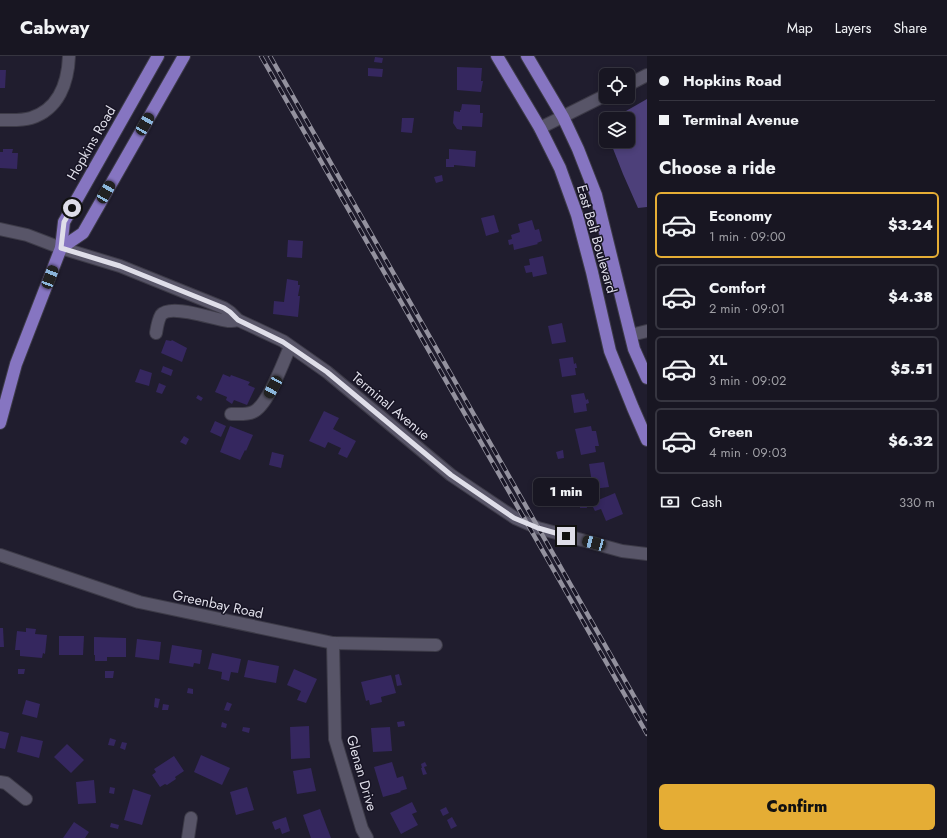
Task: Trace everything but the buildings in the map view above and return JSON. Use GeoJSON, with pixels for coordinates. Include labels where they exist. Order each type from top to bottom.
{"type":"FeatureCollection","features":[{"type":"Feature","properties":{"kind":"main road","name":"Hopkins Road"},"geometry":{"type":"LineString","coordinates":[[0,423],[16,364],[61,248],[64,222],[158,56]]}},
{"type":"Feature","properties":{"kind":"main road"},"geometry":{"type":"LineString","coordinates":[[61,248],[83,233],[184,56]]}},
{"type":"Feature","properties":{"kind":"main road","name":"East Belt Boulevard"},"geometry":{"type":"LineString","coordinates":[[497,56],[540,128],[560,168],[577,215],[610,351],[647,440]]}},
{"type":"Feature","properties":{"kind":"main road","name":"East Belt Boulevard"},"geometry":{"type":"LineString","coordinates":[[527,56],[563,117],[578,149],[596,195],[634,349],[647,378]]}},
{"type":"Feature","properties":{"kind":"street"},"geometry":{"type":"LineString","coordinates":[[0,120],[30,118],[44,112],[51,106],[61,93],[65,84],[69,56]]}},
{"type":"Feature","properties":{"kind":"street"},"geometry":{"type":"LineString","coordinates":[[635,81],[647,75]]}},
{"type":"Feature","properties":{"kind":"street"},"geometry":{"type":"LineString","coordinates":[[540,128],[599,99]]}},
{"type":"Feature","properties":{"kind":"street"},"geometry":{"type":"LineString","coordinates":[[0,228],[27,235],[61,248]]}},
{"type":"Feature","properties":{"kind":"street","name":"Terminal Avenue"},"geometry":{"type":"LineString","coordinates":[[61,248],[120,266],[224,308],[238,320],[290,346],[327,372],[451,475],[514,518],[538,528],[622,551],[647,554]]}},
{"type":"Feature","properties":{"kind":"street"},"geometry":{"type":"LineString","coordinates":[[156,333],[158,322],[162,314],[169,311],[199,314],[228,321],[238,320]]}},
{"type":"Feature","properties":{"kind":"street"},"geometry":{"type":"LineString","coordinates":[[631,335],[647,331]]}},
{"type":"Feature","properties":{"kind":"street"},"geometry":{"type":"LineString","coordinates":[[231,414],[245,414],[255,411],[266,399],[290,346]]}},
{"type":"Feature","properties":{"kind":"street","name":"Greenbay Road"},"geometry":{"type":"LineString","coordinates":[[0,555],[139,602],[333,643],[436,646]]}},
{"type":"Feature","properties":{"kind":"street","name":"Glenan Drive"},"geometry":{"type":"LineString","coordinates":[[333,643],[335,739],[362,829],[367,838]]}},
{"type":"Feature","properties":{"kind":"street"},"geometry":{"type":"LineString","coordinates":[[0,782],[6,783],[26,799]]}},
{"type":"Feature","properties":{"kind":"street"},"geometry":{"type":"LineString","coordinates":[[188,838],[191,818]]}},
{"type":"Feature","properties":{"kind":"shaded area"},"geometry":{"type":"Polygon","coordinates":[[[647,99],[647,207],[638,208],[613,148],[635,148],[635,112],[624,112],[647,99]]]}},
{"type":"Feature","properties":{"kind":"railway"},"geometry":{"type":"LineString","coordinates":[[261,56],[647,734]]}},
{"type":"Feature","properties":{"kind":"railway"},"geometry":{"type":"LineString","coordinates":[[270,56],[647,719]]}},
{"type":"Feature","properties":{"kind":"route"},"geometry":{"type":"LineString","coordinates":[[72,208],[64,222],[61,248],[120,266],[224,308],[238,320],[283,342],[327,372],[451,475],[514,518],[538,528],[566,536]]}}]}
